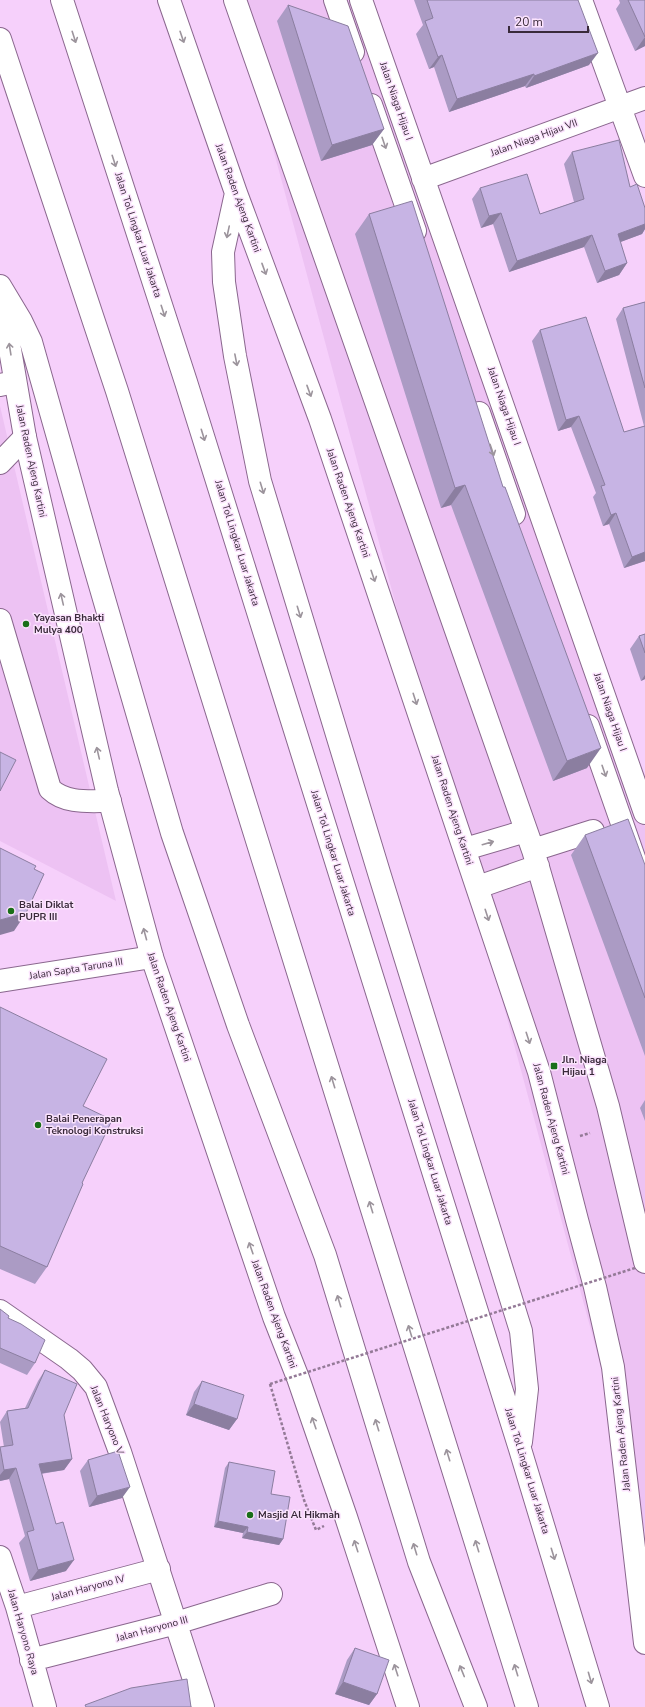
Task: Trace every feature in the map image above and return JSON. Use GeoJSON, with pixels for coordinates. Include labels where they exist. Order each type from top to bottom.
{"type":"FeatureCollection","features":[{"type":"Feature","properties":{"kind":"main road","name":"Jalan Tol Lingkar Luar Jakarta"},"geometry":{"type":"LineString","coordinates":[[62,0],[188,390],[520,1450],[598,1707]]}},
{"type":"Feature","properties":{"kind":"main road","name":"Jalan Raden Ajeng Kartini"},"geometry":{"type":"LineString","coordinates":[[169,0],[236,194],[320,420],[539,1072],[596,1287],[613,1367],[645,1643]]}},
{"type":"Feature","properties":{"kind":"main road"},"geometry":{"type":"LineString","coordinates":[[235,0],[532,849],[608,1106],[640,1265]]}},
{"type":"Feature","properties":{"kind":"main road"},"geometry":{"type":"LineString","coordinates":[[335,0],[421,249]]}},
{"type":"Feature","properties":{"kind":"main road","name":"Jalan Niaga Hijau I"},"geometry":{"type":"LineString","coordinates":[[361,0],[644,804]]}},
{"type":"Feature","properties":{"kind":"main road"},"geometry":{"type":"LineString","coordinates":[[581,0],[645,176]]}},
{"type":"Feature","properties":{"kind":"main road"},"geometry":{"type":"LineString","coordinates":[[0,39],[131,436],[528,1707]]}},
{"type":"Feature","properties":{"kind":"main road","name":"Jalan Niaga Hijau VII"},"geometry":{"type":"LineString","coordinates":[[423,178],[645,98]]}},
{"type":"Feature","properties":{"kind":"main road"},"geometry":{"type":"LineString","coordinates":[[236,194],[223,252],[224,282],[235,356],[260,481],[521,1331],[527,1389],[520,1450]]}},
{"type":"Feature","properties":{"kind":"main road"},"geometry":{"type":"LineString","coordinates":[[0,287],[31,342],[172,833],[238,1025],[325,1255],[419,1562],[476,1707]]}},
{"type":"Feature","properties":{"kind":"main road","name":"Jalan Raden Ajeng Kartini"},"geometry":{"type":"LineString","coordinates":[[0,287],[8,384],[25,437],[110,801],[152,957],[274,1317],[298,1378],[346,1517],[408,1707]]}},
{"type":"Feature","properties":{"kind":"main road"},"geometry":{"type":"LineString","coordinates":[[471,392],[521,535]]}},
{"type":"Feature","properties":{"kind":"main road"},"geometry":{"type":"LineString","coordinates":[[0,463],[25,437]]}},
{"type":"Feature","properties":{"kind":"main road"},"geometry":{"type":"LineString","coordinates":[[0,620],[50,789],[58,796],[68,799],[87,802],[110,801]]}},
{"type":"Feature","properties":{"kind":"main road"},"geometry":{"type":"LineString","coordinates":[[582,708],[645,889]]}},
{"type":"Feature","properties":{"kind":"main road"},"geometry":{"type":"LineString","coordinates":[[465,849],[532,849],[593,831]]}},
{"type":"Feature","properties":{"kind":"main road"},"geometry":{"type":"LineString","coordinates":[[478,887],[532,849]]}},
{"type":"Feature","properties":{"kind":"main road","name":"Jalan Sapta Taruna III"},"geometry":{"type":"LineString","coordinates":[[0,981],[152,957]]}},
{"type":"Feature","properties":{"kind":"main road","name":"Jalan Haryono V"},"geometry":{"type":"LineString","coordinates":[[0,1311],[69,1359],[82,1370],[96,1387],[120,1452],[203,1707]]}},
{"type":"Feature","properties":{"kind":"main road","name":"Jalan Haryono Raya"},"geometry":{"type":"LineString","coordinates":[[0,1557],[17,1607],[45,1707]]}},
{"type":"Feature","properties":{"kind":"main road","name":"Jalan Haryono IV"},"geometry":{"type":"LineString","coordinates":[[17,1607],[159,1569]]}},
{"type":"Feature","properties":{"kind":"main road","name":"Jalan Haryono III"},"geometry":{"type":"LineString","coordinates":[[31,1660],[176,1623],[271,1594]]}},
{"type":"Feature","properties":{"kind":"path"},"geometry":{"type":"LineString","coordinates":[[557,1142],[597,1131]]}},
{"type":"Feature","properties":{"kind":"path"},"geometry":{"type":"LineString","coordinates":[[304,1500],[270,1384],[640,1265]]}},
{"type":"Feature","properties":{"kind":"shaded area"},"geometry":{"type":"Polygon","coordinates":[[[233,0],[361,0],[645,827],[645,1531],[233,0]]]}},
{"type":"Feature","properties":{"kind":"shaded area","name":"Yayasan Bhakti Mulya 400"},"geometry":{"type":"Polygon","coordinates":[[[0,406],[116,901],[0,841],[0,406]]]}},
{"type":"Feature","properties":{"kind":"building"},"geometry":{"type":"Polygon","coordinates":[[[427,0],[578,0],[598,53],[534,76],[534,74],[457,99],[442,55],[438,57],[425,21],[433,18],[427,0]]]}},
{"type":"Feature","properties":{"kind":"building"},"geometry":{"type":"Polygon","coordinates":[[[628,0],[645,0],[645,37],[628,0]]]}},
{"type":"Feature","properties":{"kind":"building"},"geometry":{"type":"Polygon","coordinates":[[[288,5],[348,26],[384,129],[332,145],[288,5]]]}},
{"type":"Feature","properties":{"kind":"building"},"geometry":{"type":"Polygon","coordinates":[[[619,140],[630,187],[637,184],[645,208],[645,224],[618,234],[627,263],[605,271],[592,235],[517,261],[501,213],[489,216],[480,188],[527,174],[540,214],[584,199],[572,152],[619,140]]]}},
{"type":"Feature","properties":{"kind":"building"},"geometry":{"type":"Polygon","coordinates":[[[412,201],[503,487],[505,487],[601,748],[567,761],[465,485],[455,488],[369,214],[412,201]]]}},
{"type":"Feature","properties":{"kind":"building"},"geometry":{"type":"Polygon","coordinates":[[[645,302],[645,388],[623,308],[645,302]]]}},
{"type":"Feature","properties":{"kind":"building"},"geometry":{"type":"Polygon","coordinates":[[[586,317],[624,432],[645,426],[645,552],[632,557],[616,513],[611,515],[601,486],[605,485],[579,416],[566,420],[540,330],[586,317]]]}},
{"type":"Feature","properties":{"kind":"building"},"geometry":{"type":"Polygon","coordinates":[[[645,634],[645,653],[639,636],[645,634]]]}},
{"type":"Feature","properties":{"kind":"building"},"geometry":{"type":"Polygon","coordinates":[[[0,752],[16,760],[0,791],[0,752]]]}},
{"type":"Feature","properties":{"kind":"building"},"geometry":{"type":"Polygon","coordinates":[[[628,819],[645,865],[645,998],[585,835],[628,819]]]}},
{"type":"Feature","properties":{"kind":"building"},"geometry":{"type":"Polygon","coordinates":[[[0,848],[36,866],[34,869],[44,874],[26,913],[0,920],[0,848]]]}},
{"type":"Feature","properties":{"kind":"building"},"geometry":{"type":"Polygon","coordinates":[[[0,1007],[107,1059],[83,1106],[112,1120],[82,1183],[83,1184],[47,1267],[0,1246],[0,1007]]]}},
{"type":"Feature","properties":{"kind":"building"},"geometry":{"type":"Polygon","coordinates":[[[0,1309],[9,1316],[8,1318],[21,1324],[45,1340],[35,1363],[0,1348],[0,1309]]]}},
{"type":"Feature","properties":{"kind":"building"},"geometry":{"type":"Polygon","coordinates":[[[45,1370],[77,1384],[64,1415],[72,1459],[39,1464],[56,1524],[63,1522],[74,1560],[38,1570],[27,1532],[34,1530],[16,1468],[4,1470],[0,1447],[13,1445],[7,1411],[28,1408],[45,1370]]]}},
{"type":"Feature","properties":{"kind":"building"},"geometry":{"type":"Polygon","coordinates":[[[202,1381],[244,1395],[237,1419],[194,1404],[202,1381]]]}},
{"type":"Feature","properties":{"kind":"building"},"geometry":{"type":"Polygon","coordinates":[[[118,1451],[130,1487],[97,1496],[88,1460],[118,1451]]]}},
{"type":"Feature","properties":{"kind":"building","name":"Masjid Al Hikmah"},"geometry":{"type":"Polygon","coordinates":[[[229,1462],[275,1471],[271,1494],[290,1497],[283,1539],[247,1532],[248,1527],[218,1521],[229,1462]]]}},
{"type":"Feature","properties":{"kind":"building"},"geometry":{"type":"Polygon","coordinates":[[[355,1648],[389,1660],[377,1694],[343,1682],[355,1648]]]}},
{"type":"Feature","properties":{"kind":"building"},"geometry":{"type":"Polygon","coordinates":[[[187,1679],[191,1707],[86,1707],[85,1705],[131,1688],[187,1679]]]}},
{"type":"Feature","properties":{"kind":"place","name":"Yayasan Bhakti Mulya 400"},"geometry":{"type":"Point","coordinates":[26,624]}},
{"type":"Feature","properties":{"kind":"place","name":"Balai Diklat PUPR III"},"geometry":{"type":"Point","coordinates":[11,911]}},
{"type":"Feature","properties":{"kind":"place","name":"Jln. Niaga Hijau 1"},"geometry":{"type":"Point","coordinates":[554,1066]}},
{"type":"Feature","properties":{"kind":"place","name":"Balai Penerapan Teknologi Konstruksi"},"geometry":{"type":"Point","coordinates":[38,1125]}},
{"type":"Feature","properties":{"kind":"place","name":"Masjid Al Hikmah"},"geometry":{"type":"Point","coordinates":[250,1515]}}]}
